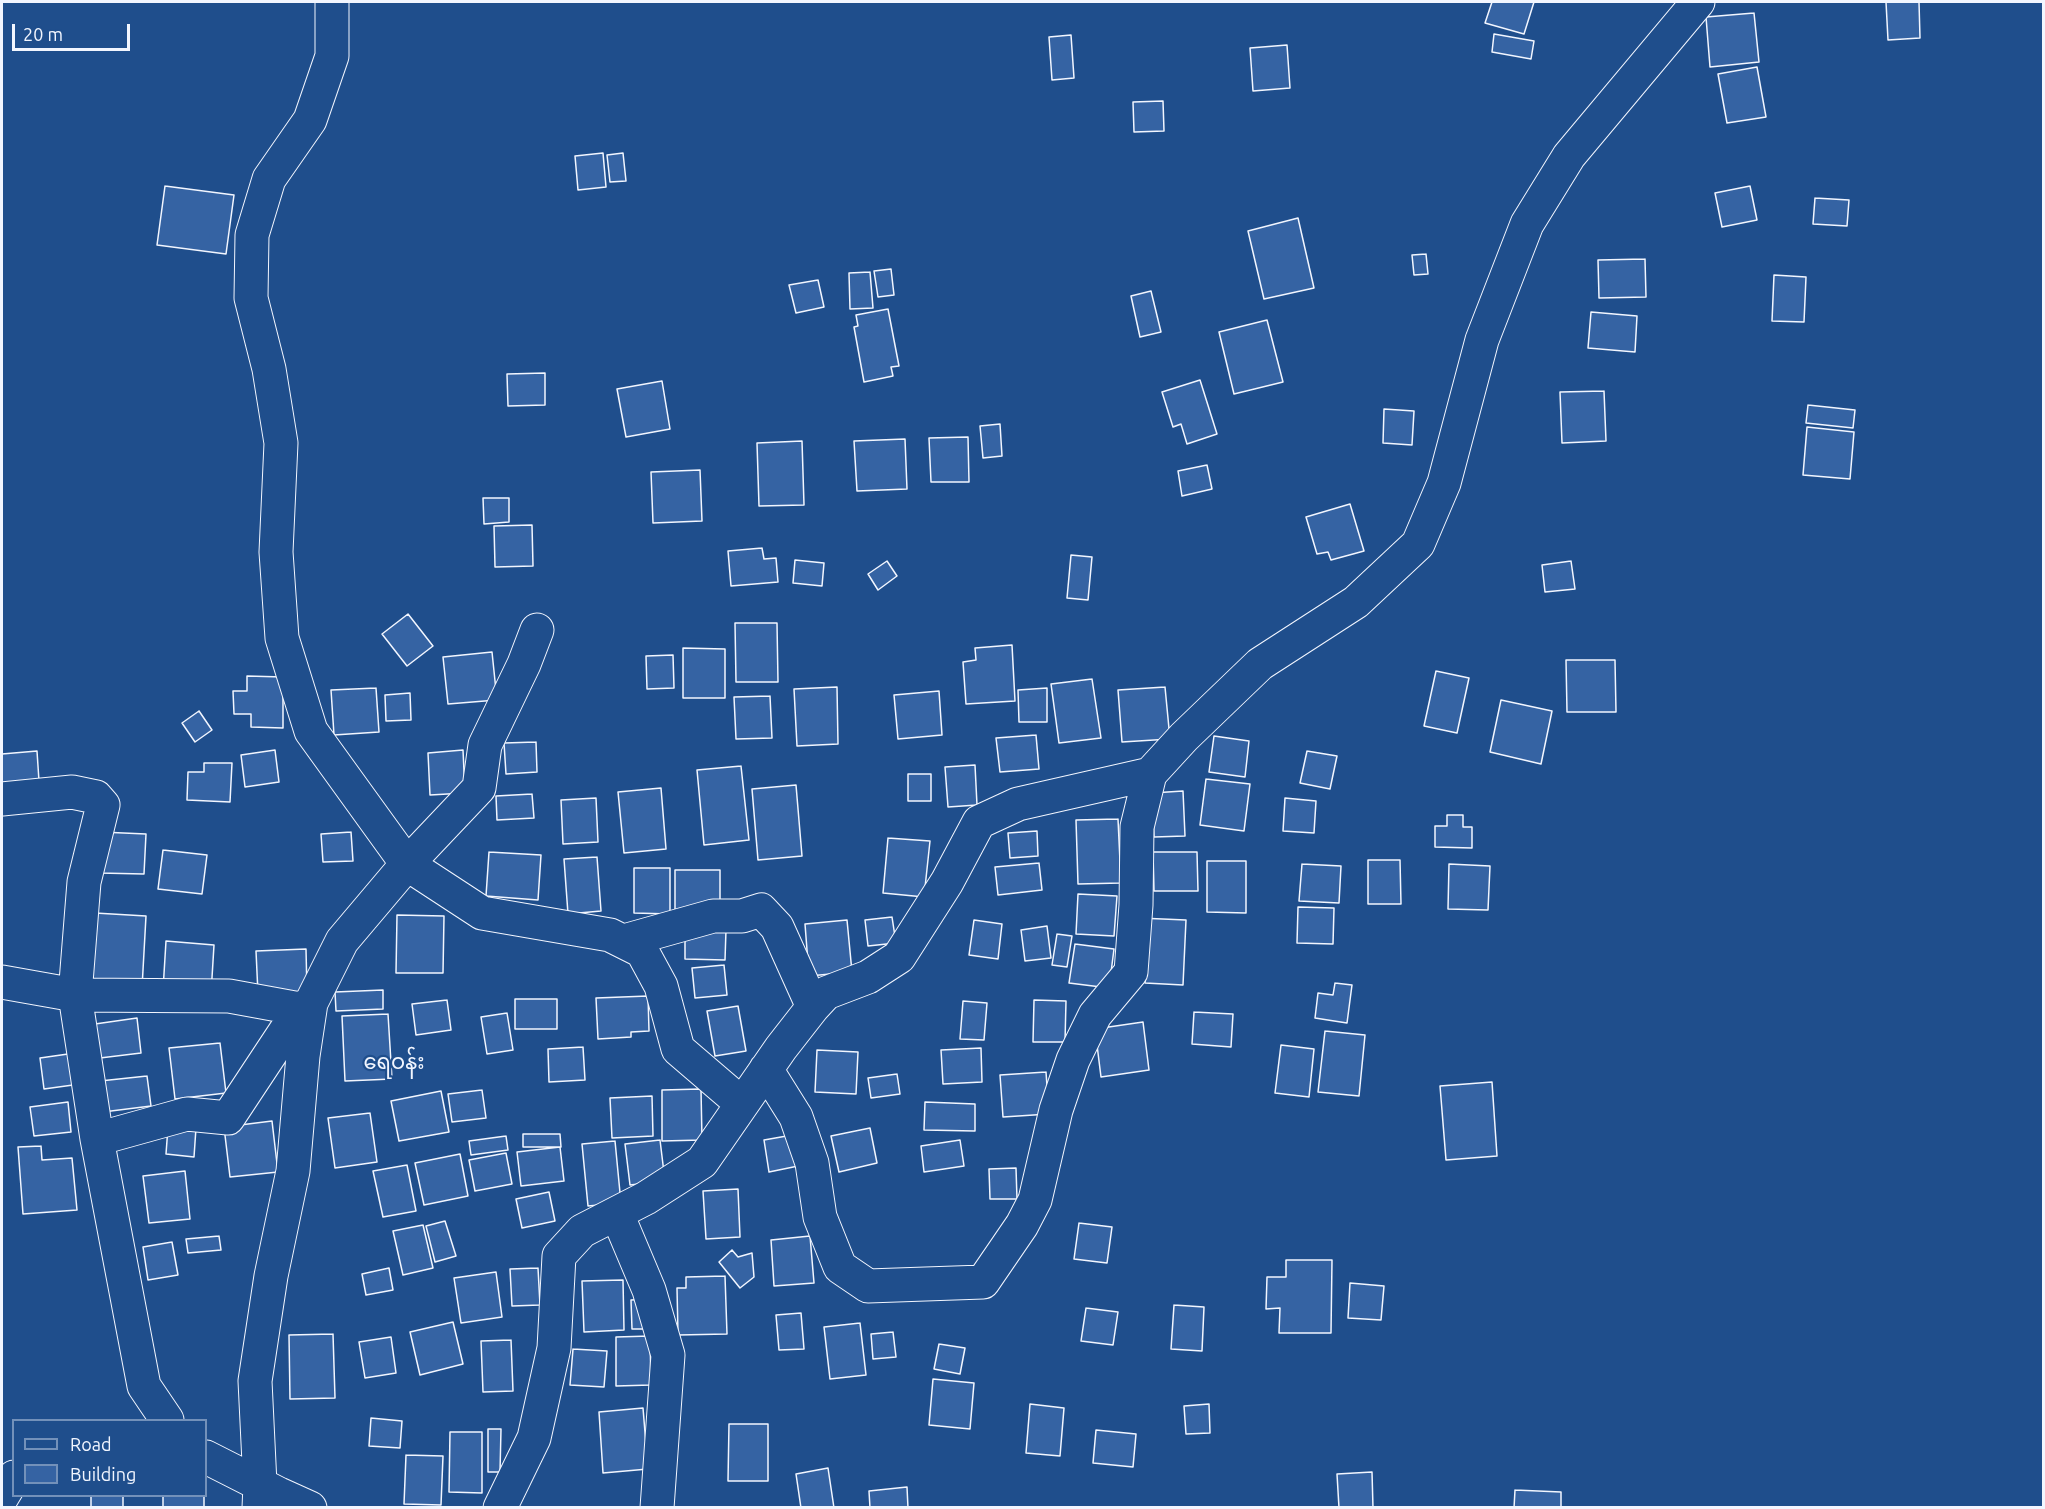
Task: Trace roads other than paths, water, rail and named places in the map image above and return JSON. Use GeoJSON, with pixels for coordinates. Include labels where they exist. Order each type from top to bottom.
{"type":"FeatureCollection","features":[{"type":"Feature","properties":{"kind":"street"},"geometry":{"type":"LineString","coordinates":[[332,2],[332,56],[310,120],[269,179],[252,235],[251,298],[269,369],[281,443],[276,552],[282,638],[311,731],[407,864],[482,913],[610,935],[642,951],[661,986],[678,1049],[741,1104]]}},
{"type":"Feature","properties":{"kind":"street"},"geometry":{"type":"LineString","coordinates":[[766,1069],[796,1117],[812,1163],[820,1217],[840,1267],[868,1286],[982,1282],[1022,1225],[1035,1200],[1056,1110],[1077,1051],[1095,1015],[1131,972],[1136,905],[1137,827],[1150,774],[1184,736],[1260,664],[1356,602],[1418,544],[1444,483],[1482,340],[1527,224],[1569,156],[1698,2]]}},
{"type":"Feature","properties":{"kind":"street"},"geometry":{"type":"LineString","coordinates":[[97,1139],[188,1114],[228,1118],[306,1006],[342,941],[407,864],[479,788],[484,745],[524,664],[537,630]]}},
{"type":"Feature","properties":{"kind":"street"},"geometry":{"type":"LineString","coordinates":[[500,1508],[534,1438],[554,1348],[559,1256],[582,1231],[646,1198],[702,1162],[766,1069],[826,993],[868,977],[899,957],[947,882],[979,822],[1018,804],[1150,774]]}},
{"type":"Feature","properties":{"kind":"street"},"geometry":{"type":"LineString","coordinates":[[2,799],[72,792],[96,796],[103,805],[84,882],[75,995],[97,1139],[144,1386],[166,1419]]}},
{"type":"Feature","properties":{"kind":"street"},"geometry":{"type":"LineString","coordinates":[[624,941],[713,916],[742,916],[761,910],[777,927],[813,1007]]}},
{"type":"Feature","properties":{"kind":"street"},"geometry":{"type":"LineString","coordinates":[[2,982],[75,995],[229,996],[306,1006]]}},
{"type":"Feature","properties":{"kind":"street"},"geometry":{"type":"LineString","coordinates":[[260,1496],[255,1381],[271,1276],[293,1171],[306,1006]]}},
{"type":"Feature","properties":{"kind":"street"},"geometry":{"type":"LineString","coordinates":[[617,1214],[649,1290],[668,1354],[657,1508]]}},
{"type":"Feature","properties":{"kind":"street"},"geometry":{"type":"LineString","coordinates":[[207,1458],[260,1496],[310,1508]]}},
{"type":"Feature","properties":{"kind":"street"},"geometry":{"type":"LineString","coordinates":[[2,1497],[12,1480]]}},
{"type":"Feature","properties":{"kind":"district","name":"ရေဝန်း"},"geometry":{"type":"Point","coordinates":[394,1062]}}]}
